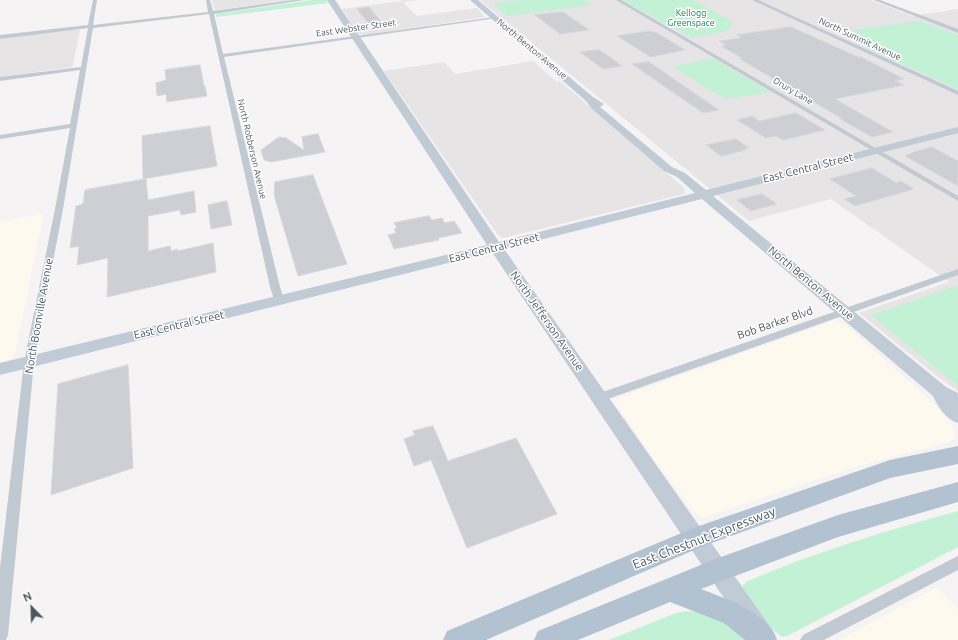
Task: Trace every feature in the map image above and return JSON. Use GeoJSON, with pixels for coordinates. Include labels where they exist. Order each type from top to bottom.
{"type":"FeatureCollection","features":[{"type":"Feature","properties":{"kind":"main road","name":"North Jefferson Avenue"},"geometry":{"type":"LineString","coordinates":[[331,0],[496,248],[600,397],[765,640]]}},
{"type":"Feature","properties":{"kind":"main road","name":"North Benton Avenue"},"geometry":{"type":"LineString","coordinates":[[474,0],[590,99],[594,106],[668,169],[681,175],[940,392],[958,400]]}},
{"type":"Feature","properties":{"kind":"main road","name":"East Central Street"},"geometry":{"type":"LineString","coordinates":[[0,369],[280,302],[958,130]]}},
{"type":"Feature","properties":{"kind":"main road","name":"North Benton Avenue"},"geometry":{"type":"LineString","coordinates":[[940,392],[946,405],[958,416]]}},
{"type":"Feature","properties":{"kind":"main road","name":"East Chestnut Expressway"},"geometry":{"type":"LineString","coordinates":[[456,640],[696,538],[890,469],[958,455]]}},
{"type":"Feature","properties":{"kind":"main road"},"geometry":{"type":"LineString","coordinates":[[547,640],[718,570],[838,526],[958,492]]}},
{"type":"Feature","properties":{"kind":"main road"},"geometry":{"type":"LineString","coordinates":[[671,590],[732,614],[748,625],[765,640]]}},
{"type":"Feature","properties":{"kind":"street","name":"North Boonville Avenue"},"geometry":{"type":"LineString","coordinates":[[0,636],[29,362],[59,209],[95,0]]}},
{"type":"Feature","properties":{"kind":"street","name":"North Robberson Avenue"},"geometry":{"type":"LineString","coordinates":[[208,0],[274,287],[280,302]]}},
{"type":"Feature","properties":{"kind":"street"},"geometry":{"type":"LineString","coordinates":[[0,37],[210,13],[302,0]]}},
{"type":"Feature","properties":{"kind":"street","name":"Drury Lane"},"geometry":{"type":"LineString","coordinates":[[618,0],[958,199]]}},
{"type":"Feature","properties":{"kind":"street","name":"North Summit Avenue"},"geometry":{"type":"LineString","coordinates":[[754,0],[958,93]]}},
{"type":"Feature","properties":{"kind":"street"},"geometry":{"type":"LineString","coordinates":[[876,0],[958,31]]}},
{"type":"Feature","properties":{"kind":"street","name":"East Webster Street"},"geometry":{"type":"LineString","coordinates":[[220,56],[495,18]]}},
{"type":"Feature","properties":{"kind":"street"},"geometry":{"type":"LineString","coordinates":[[0,79],[83,68]]}},
{"type":"Feature","properties":{"kind":"street"},"geometry":{"type":"LineString","coordinates":[[0,137],[74,125]]}},
{"type":"Feature","properties":{"kind":"street","name":"Bob Barker Blvd"},"geometry":{"type":"LineString","coordinates":[[600,397],[958,272]]}},
{"type":"Feature","properties":{"kind":"street"},"geometry":{"type":"LineString","coordinates":[[808,640],[958,563]]}},
{"type":"Feature","properties":{"kind":"shaded area"},"geometry":{"type":"Polygon","coordinates":[[[212,0],[292,0],[216,10],[214,9],[212,0]]]}},
{"type":"Feature","properties":{"kind":"shaded area"},"geometry":{"type":"Polygon","coordinates":[[[401,0],[418,0],[403,2],[417,16],[477,8],[485,17],[363,35],[358,33],[342,9],[401,0]]]}},
{"type":"Feature","properties":{"kind":"shaded area"},"geometry":{"type":"Polygon","coordinates":[[[480,0],[871,0],[912,16],[958,9],[958,391],[938,377],[859,313],[949,282],[831,199],[749,221],[480,0]]]}},
{"type":"Feature","properties":{"kind":"shaded area"},"geometry":{"type":"Polygon","coordinates":[[[76,29],[80,30],[72,67],[0,77],[0,38],[76,29]]]}},
{"type":"Feature","properties":{"kind":"shaded area"},"geometry":{"type":"Polygon","coordinates":[[[533,61],[557,82],[560,81],[683,187],[685,190],[684,194],[503,238],[498,235],[384,71],[444,62],[455,74],[533,61]]]}},
{"type":"Feature","properties":{"kind":"shaded area"},"geometry":{"type":"Polygon","coordinates":[[[40,214],[43,215],[43,217],[15,353],[10,359],[0,363],[0,222],[40,214]]]}},
{"type":"Feature","properties":{"kind":"shaded area"},"geometry":{"type":"Polygon","coordinates":[[[832,321],[837,321],[846,326],[949,418],[955,434],[954,439],[949,442],[852,468],[711,515],[704,517],[698,515],[693,511],[653,458],[615,401],[618,398],[832,321]]]}},
{"type":"Feature","properties":{"kind":"shaded area"},"geometry":{"type":"Polygon","coordinates":[[[937,587],[958,610],[958,640],[839,640],[937,587]]]}},
{"type":"Feature","properties":{"kind":"green space"},"geometry":{"type":"Polygon","coordinates":[[[312,0],[326,0],[328,3],[216,17],[216,14],[312,0]]]}},
{"type":"Feature","properties":{"kind":"green space"},"geometry":{"type":"Polygon","coordinates":[[[519,0],[583,0],[591,5],[508,16],[493,3],[519,0]]]}},
{"type":"Feature","properties":{"kind":"green space","name":"Kellogg Greenspace"},"geometry":{"type":"Polygon","coordinates":[[[622,0],[693,0],[732,21],[731,28],[718,33],[686,37],[684,33],[622,0]]]}},
{"type":"Feature","properties":{"kind":"green space"},"geometry":{"type":"Polygon","coordinates":[[[918,21],[958,35],[958,89],[864,47],[872,42],[852,30],[918,21]]]}},
{"type":"Feature","properties":{"kind":"green space"},"geometry":{"type":"Polygon","coordinates":[[[713,58],[771,92],[727,99],[675,68],[675,66],[713,58]]]}},
{"type":"Feature","properties":{"kind":"green space"},"geometry":{"type":"Polygon","coordinates":[[[956,286],[958,287],[958,386],[871,315],[956,286]]]}},
{"type":"Feature","properties":{"kind":"green space"},"geometry":{"type":"Polygon","coordinates":[[[958,511],[958,547],[787,636],[782,637],[771,628],[743,588],[743,585],[746,582],[798,561],[877,534],[958,511]]]}},
{"type":"Feature","properties":{"kind":"green space"},"geometry":{"type":"Polygon","coordinates":[[[690,611],[715,617],[747,640],[609,640],[676,613],[690,611]]]}},
{"type":"Feature","properties":{"kind":"building"},"geometry":{"type":"Polygon","coordinates":[[[369,7],[384,25],[371,27],[357,9],[369,7]]]}},
{"type":"Feature","properties":{"kind":"building"},"geometry":{"type":"Polygon","coordinates":[[[563,12],[589,30],[560,34],[535,15],[563,12]]]}},
{"type":"Feature","properties":{"kind":"building"},"geometry":{"type":"Polygon","coordinates":[[[791,27],[861,57],[904,79],[895,81],[904,85],[835,99],[893,132],[872,137],[740,59],[742,58],[721,46],[726,45],[719,41],[741,38],[737,35],[791,27]]]}},
{"type":"Feature","properties":{"kind":"building"},"geometry":{"type":"Polygon","coordinates":[[[650,31],[657,33],[685,50],[651,57],[617,36],[650,31]]]}},
{"type":"Feature","properties":{"kind":"building"},"geometry":{"type":"Polygon","coordinates":[[[599,50],[622,66],[603,69],[580,52],[599,50]]]}},
{"type":"Feature","properties":{"kind":"building"},"geometry":{"type":"Polygon","coordinates":[[[649,62],[719,110],[703,113],[632,64],[649,62]]]}},
{"type":"Feature","properties":{"kind":"building"},"geometry":{"type":"Polygon","coordinates":[[[200,65],[207,96],[167,102],[166,94],[157,96],[156,83],[166,80],[165,70],[200,65]]]}},
{"type":"Feature","properties":{"kind":"building"},"geometry":{"type":"Polygon","coordinates":[[[796,113],[825,130],[783,140],[776,136],[766,138],[737,120],[752,116],[759,121],[796,113]]]}},
{"type":"Feature","properties":{"kind":"building"},"geometry":{"type":"Polygon","coordinates":[[[210,126],[217,166],[143,179],[142,136],[210,126]]]}},
{"type":"Feature","properties":{"kind":"building"},"geometry":{"type":"Polygon","coordinates":[[[318,134],[325,152],[271,162],[264,160],[261,150],[279,137],[286,138],[304,150],[302,137],[318,134]]]}},
{"type":"Feature","properties":{"kind":"building"},"geometry":{"type":"Polygon","coordinates":[[[736,139],[749,148],[721,156],[706,145],[736,139]]]}},
{"type":"Feature","properties":{"kind":"building"},"geometry":{"type":"Polygon","coordinates":[[[932,147],[958,161],[958,186],[905,156],[932,147]]]}},
{"type":"Feature","properties":{"kind":"building"},"geometry":{"type":"Polygon","coordinates":[[[872,168],[896,183],[901,181],[914,189],[855,206],[844,199],[856,196],[830,179],[872,168]]]}},
{"type":"Feature","properties":{"kind":"building"},"geometry":{"type":"Polygon","coordinates":[[[313,175],[347,264],[298,276],[274,195],[275,182],[313,175]]]}},
{"type":"Feature","properties":{"kind":"building"},"geometry":{"type":"Polygon","coordinates":[[[146,179],[148,200],[194,191],[196,212],[181,215],[180,210],[148,216],[148,251],[170,246],[171,251],[177,249],[178,251],[213,243],[216,272],[107,297],[108,258],[77,265],[79,246],[70,248],[76,206],[83,204],[85,190],[146,179]]]}},
{"type":"Feature","properties":{"kind":"building"},"geometry":{"type":"Polygon","coordinates":[[[762,194],[777,204],[751,211],[737,200],[762,194]]]}},
{"type":"Feature","properties":{"kind":"building"},"geometry":{"type":"Polygon","coordinates":[[[227,201],[232,225],[211,229],[208,205],[227,201]]]}},
{"type":"Feature","properties":{"kind":"building"},"geometry":{"type":"Polygon","coordinates":[[[429,216],[432,220],[442,218],[445,223],[454,221],[462,233],[438,238],[439,240],[394,249],[388,235],[396,233],[394,229],[397,228],[394,223],[429,216]]]}},
{"type":"Feature","properties":{"kind":"building"},"geometry":{"type":"Polygon","coordinates":[[[128,365],[133,468],[51,495],[58,384],[128,365]]]}},
{"type":"Feature","properties":{"kind":"building"},"geometry":{"type":"Polygon","coordinates":[[[433,426],[448,461],[516,438],[557,514],[467,548],[431,460],[414,466],[404,439],[415,435],[413,431],[433,426]]]}}]}
